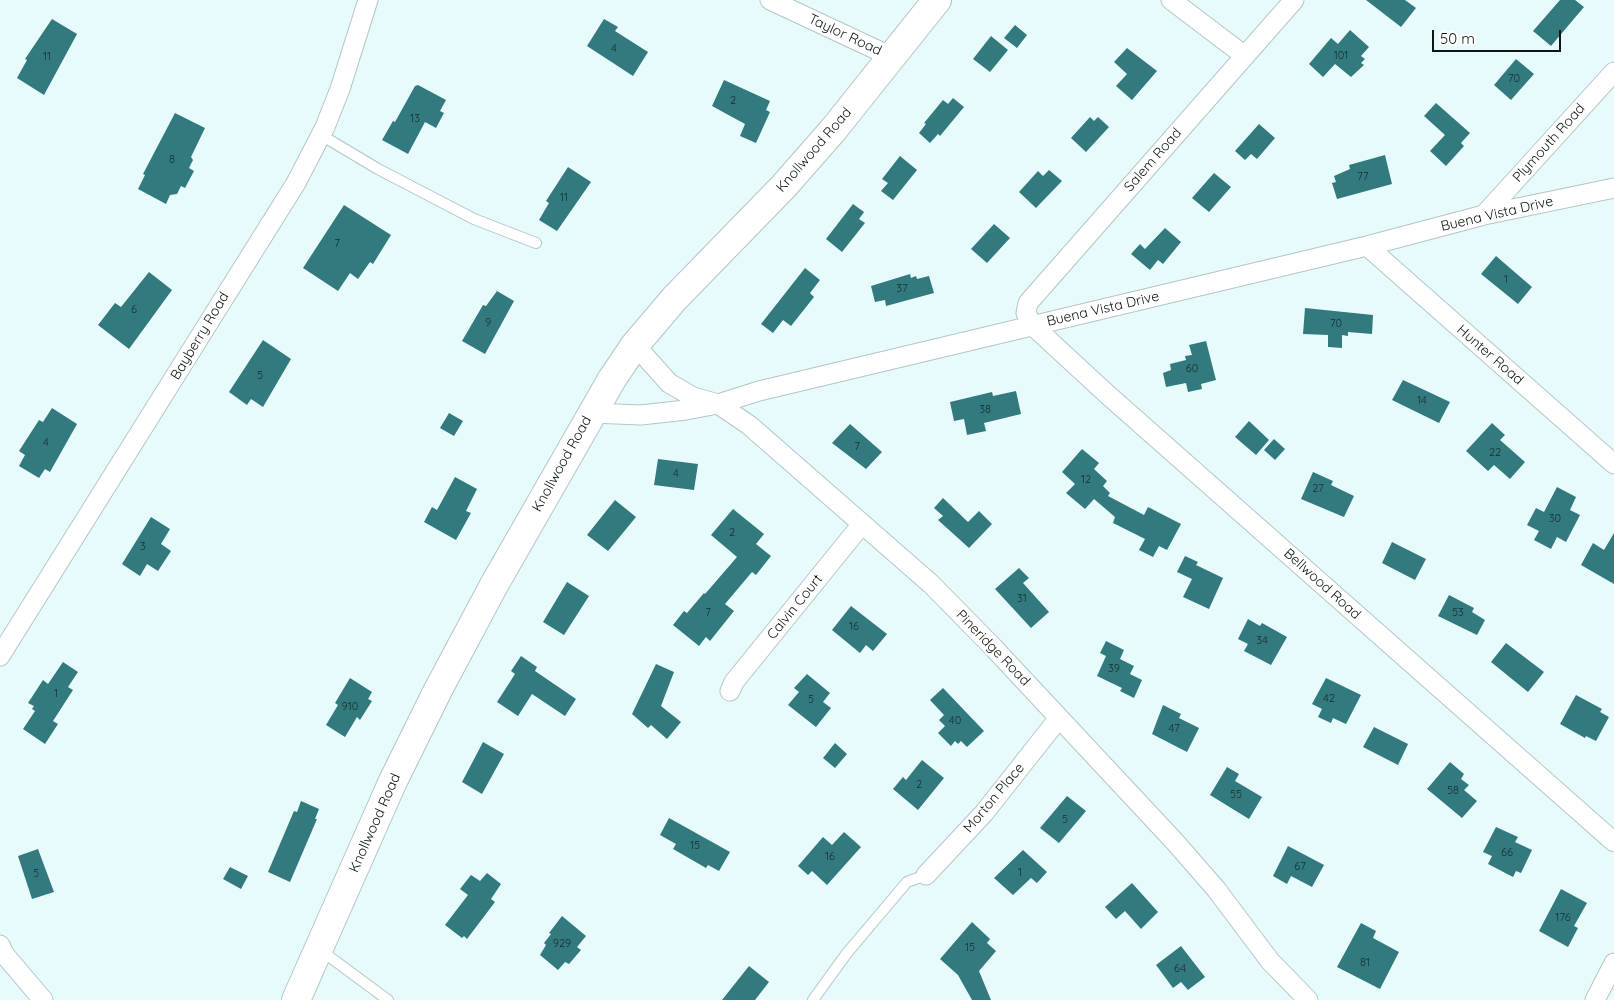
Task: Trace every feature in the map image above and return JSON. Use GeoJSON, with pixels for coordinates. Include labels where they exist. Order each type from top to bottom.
{"type":"FeatureCollection","features":[{"type":"Feature","properties":{"kind":"main road","name":"Knollwood Road"},"geometry":{"type":"LineString","coordinates":[[296,1000],[393,781],[438,690],[591,413],[635,345],[675,298],[803,164],[937,0]]}},
{"type":"Feature","properties":{"kind":"street","name":"Bayberry Road"},"geometry":{"type":"LineString","coordinates":[[0,656],[296,183],[321,135],[340,88],[368,0]]}},
{"type":"Feature","properties":{"kind":"street","name":"Taylor Road"},"geometry":{"type":"LineString","coordinates":[[770,0],[892,57]]}},
{"type":"Feature","properties":{"kind":"street"},"geometry":{"type":"LineString","coordinates":[[1171,0],[1245,56]]}},
{"type":"Feature","properties":{"kind":"street","name":"Salem Road"},"geometry":{"type":"LineString","coordinates":[[1032,326],[1026,314],[1028,303],[1294,0]]}},
{"type":"Feature","properties":{"kind":"street","name":"Plymouth Road"},"geometry":{"type":"LineString","coordinates":[[1484,215],[1614,72]]}},
{"type":"Feature","properties":{"kind":"street","name":"Buena Vista Drive"},"geometry":{"type":"LineString","coordinates":[[591,413],[641,415],[718,404],[759,391],[1367,246],[1484,215],[1614,188]]}},
{"type":"Feature","properties":{"kind":"street","name":"Hunter Road"},"geometry":{"type":"LineString","coordinates":[[1367,246],[1614,464]]}},
{"type":"Feature","properties":{"kind":"street","name":"Bellwood Road"},"geometry":{"type":"LineString","coordinates":[[1032,326],[1614,842]]}},
{"type":"Feature","properties":{"kind":"street","name":"Pineridge Road"},"geometry":{"type":"LineString","coordinates":[[635,345],[669,383],[693,397],[718,404],[749,424],[931,584],[1175,842],[1216,889],[1270,961],[1308,1000]]}},
{"type":"Feature","properties":{"kind":"street","name":"Calvin Court"},"geometry":{"type":"LineString","coordinates":[[730,691],[734,682],[862,524]]}},
{"type":"Feature","properties":{"kind":"street","name":"Morton Place"},"geometry":{"type":"LineString","coordinates":[[926,875],[984,813],[1059,718]]}},
{"type":"Feature","properties":{"kind":"street"},"geometry":{"type":"LineString","coordinates":[[0,945],[4,954],[43,1000]]}},
{"type":"Feature","properties":{"kind":"street"},"geometry":{"type":"LineString","coordinates":[[1595,1000],[1614,963]]}},
{"type":"Feature","properties":{"kind":"lane"},"geometry":{"type":"LineString","coordinates":[[321,135],[378,169],[474,219],[536,243]]}},
{"type":"Feature","properties":{"kind":"lane"},"geometry":{"type":"LineString","coordinates":[[813,1000],[846,953],[907,882],[926,875]]}},
{"type":"Feature","properties":{"kind":"lane"},"geometry":{"type":"LineString","coordinates":[[319,949],[388,1000]]}},
{"type":"Feature","properties":{"kind":"building"},"geometry":{"type":"Polygon","coordinates":[[[1366,0],[1405,0],[1416,8],[1401,27],[1366,0]]]}},
{"type":"Feature","properties":{"kind":"building"},"geometry":{"type":"Polygon","coordinates":[[[1560,0],[1575,0],[1584,7],[1551,46],[1533,31],[1560,0]]]}},
{"type":"Feature","properties":{"kind":"building"},"geometry":{"type":"Polygon","coordinates":[[[52,19],[77,34],[44,95],[17,78],[27,60],[25,59],[52,19]]]}},
{"type":"Feature","properties":{"kind":"building"},"geometry":{"type":"Polygon","coordinates":[[[604,19],[618,27],[615,31],[648,52],[633,76],[587,46],[604,19]]]}},
{"type":"Feature","properties":{"kind":"building"},"geometry":{"type":"Polygon","coordinates":[[[1015,25],[1027,35],[1017,48],[1004,38],[1015,25]]]}},
{"type":"Feature","properties":{"kind":"building"},"geometry":{"type":"Polygon","coordinates":[[[1350,30],[1369,47],[1361,56],[1365,59],[1361,63],[1364,65],[1351,77],[1335,64],[1323,77],[1309,64],[1331,38],[1338,44],[1350,30]]]}},
{"type":"Feature","properties":{"kind":"building"},"geometry":{"type":"Polygon","coordinates":[[[991,36],[1008,50],[990,72],[973,59],[991,36]]]}},
{"type":"Feature","properties":{"kind":"building"},"geometry":{"type":"Polygon","coordinates":[[[1127,48],[1157,71],[1132,100],[1116,86],[1127,74],[1114,62],[1127,48]]]}},
{"type":"Feature","properties":{"kind":"building"},"geometry":{"type":"Polygon","coordinates":[[[1516,59],[1534,74],[1511,100],[1494,85],[1516,59]]]}},
{"type":"Feature","properties":{"kind":"building"},"geometry":{"type":"Polygon","coordinates":[[[724,80],[770,101],[766,110],[770,112],[756,143],[740,136],[745,124],[712,106],[724,80]]]}},
{"type":"Feature","properties":{"kind":"building"},"geometry":{"type":"Polygon","coordinates":[[[418,85],[446,100],[440,111],[444,113],[436,128],[425,122],[408,154],[382,140],[393,121],[395,122],[415,86],[418,85]]]}},
{"type":"Feature","properties":{"kind":"building"},"geometry":{"type":"Polygon","coordinates":[[[953,98],[964,107],[940,136],[938,134],[930,143],[919,133],[926,124],[924,123],[943,100],[948,104],[953,98]]]}},
{"type":"Feature","properties":{"kind":"building"},"geometry":{"type":"Polygon","coordinates":[[[1436,103],[1470,133],[1461,143],[1464,146],[1446,166],[1430,151],[1445,135],[1424,116],[1436,103]]]}},
{"type":"Feature","properties":{"kind":"building"},"geometry":{"type":"Polygon","coordinates":[[[175,113],[205,128],[191,157],[193,160],[189,168],[194,171],[185,188],[181,186],[177,194],[170,195],[166,204],[138,189],[145,175],[143,174],[175,113]]]}},
{"type":"Feature","properties":{"kind":"building"},"geometry":{"type":"Polygon","coordinates":[[[1090,117],[1094,121],[1098,117],[1109,127],[1086,152],[1071,138],[1090,117]]]}},
{"type":"Feature","properties":{"kind":"building"},"geometry":{"type":"Polygon","coordinates":[[[1259,124],[1275,138],[1257,159],[1251,154],[1245,160],[1235,151],[1259,124]]]}},
{"type":"Feature","properties":{"kind":"building"},"geometry":{"type":"Polygon","coordinates":[[[1385,155],[1392,184],[1337,199],[1332,183],[1336,182],[1334,176],[1350,169],[1349,165],[1385,155]]]}},
{"type":"Feature","properties":{"kind":"building"},"geometry":{"type":"Polygon","coordinates":[[[900,156],[917,170],[893,200],[881,191],[888,183],[882,179],[900,156]]]}},
{"type":"Feature","properties":{"kind":"building"},"geometry":{"type":"Polygon","coordinates":[[[568,167],[591,182],[557,231],[539,220],[549,203],[546,201],[568,167]]]}},
{"type":"Feature","properties":{"kind":"building"},"geometry":{"type":"Polygon","coordinates":[[[1049,170],[1062,181],[1036,208],[1019,192],[1038,171],[1043,176],[1049,170]]]}},
{"type":"Feature","properties":{"kind":"building"},"geometry":{"type":"Polygon","coordinates":[[[1214,173],[1231,187],[1209,212],[1192,198],[1214,173]]]}},
{"type":"Feature","properties":{"kind":"building"},"geometry":{"type":"Polygon","coordinates":[[[853,204],[864,212],[859,219],[865,223],[842,252],[826,239],[853,204]]]}},
{"type":"Feature","properties":{"kind":"building"},"geometry":{"type":"Polygon","coordinates":[[[344,205],[391,235],[373,264],[370,262],[358,279],[350,273],[338,291],[303,268],[344,205]]]}},
{"type":"Feature","properties":{"kind":"building"},"geometry":{"type":"Polygon","coordinates":[[[994,224],[1010,238],[987,263],[971,249],[994,224]]]}},
{"type":"Feature","properties":{"kind":"building"},"geometry":{"type":"Polygon","coordinates":[[[1165,228],[1181,242],[1163,264],[1158,260],[1150,270],[1131,254],[1140,244],[1145,249],[1165,228]]]}},
{"type":"Feature","properties":{"kind":"building"},"geometry":{"type":"Polygon","coordinates":[[[1496,256],[1532,287],[1518,304],[1481,274],[1496,256]]]}},
{"type":"Feature","properties":{"kind":"building"},"geometry":{"type":"Polygon","coordinates":[[[805,268],[820,280],[810,293],[814,297],[791,326],[783,320],[773,333],[761,324],[805,268]]]}},
{"type":"Feature","properties":{"kind":"building"},"geometry":{"type":"Polygon","coordinates":[[[149,272],[172,290],[129,349],[98,325],[115,303],[121,307],[149,272]]]}},
{"type":"Feature","properties":{"kind":"building"},"geometry":{"type":"Polygon","coordinates":[[[910,274],[911,278],[916,276],[917,279],[929,276],[934,293],[886,306],[885,300],[875,302],[871,286],[910,274]]]}},
{"type":"Feature","properties":{"kind":"building"},"geometry":{"type":"Polygon","coordinates":[[[497,291],[514,301],[485,354],[462,341],[483,305],[486,306],[497,291]]]}},
{"type":"Feature","properties":{"kind":"building"},"geometry":{"type":"Polygon","coordinates":[[[1305,308],[1373,315],[1372,334],[1348,332],[1348,336],[1342,335],[1342,348],[1328,347],[1328,335],[1303,334],[1305,308]]]}},
{"type":"Feature","properties":{"kind":"building"},"geometry":{"type":"Polygon","coordinates":[[[263,340],[291,359],[263,407],[251,399],[247,405],[229,392],[263,340]]]}},
{"type":"Feature","properties":{"kind":"building"},"geometry":{"type":"Polygon","coordinates":[[[1206,341],[1216,380],[1201,384],[1202,389],[1188,392],[1186,383],[1166,387],[1163,373],[1171,370],[1170,364],[1186,360],[1185,356],[1192,355],[1189,345],[1206,341]]]}},
{"type":"Feature","properties":{"kind":"building"},"geometry":{"type":"Polygon","coordinates":[[[1403,380],[1450,402],[1439,423],[1392,400],[1403,380]]]}},
{"type":"Feature","properties":{"kind":"building"},"geometry":{"type":"Polygon","coordinates":[[[1016,391],[1021,414],[984,423],[986,431],[967,435],[964,419],[954,421],[950,402],[992,392],[993,396],[1016,391]]]}},
{"type":"Feature","properties":{"kind":"building"},"geometry":{"type":"Polygon","coordinates":[[[52,408],[77,424],[50,472],[45,469],[39,478],[19,466],[25,455],[19,451],[39,420],[43,422],[52,408]]]}},
{"type":"Feature","properties":{"kind":"building"},"geometry":{"type":"Polygon","coordinates":[[[449,413],[463,421],[454,436],[440,428],[449,413]]]}},
{"type":"Feature","properties":{"kind":"building"},"geometry":{"type":"Polygon","coordinates":[[[1249,421],[1269,440],[1256,455],[1235,437],[1249,421]]]}},
{"type":"Feature","properties":{"kind":"building"},"geometry":{"type":"Polygon","coordinates":[[[1492,423],[1505,435],[1500,440],[1525,462],[1510,479],[1494,465],[1488,471],[1466,451],[1492,423]]]}},
{"type":"Feature","properties":{"kind":"building"},"geometry":{"type":"Polygon","coordinates":[[[850,424],[882,452],[866,469],[832,443],[850,424]]]}},
{"type":"Feature","properties":{"kind":"building"},"geometry":{"type":"Polygon","coordinates":[[[1274,439],[1285,449],[1275,460],[1264,450],[1274,439]]]}},
{"type":"Feature","properties":{"kind":"building"},"geometry":{"type":"Polygon","coordinates":[[[1082,449],[1099,463],[1094,469],[1107,481],[1103,486],[1110,493],[1108,496],[1144,515],[1148,507],[1181,524],[1167,550],[1159,546],[1153,557],[1139,550],[1145,539],[1113,523],[1115,517],[1094,499],[1085,509],[1066,493],[1075,484],[1062,472],[1082,449]]]}},
{"type":"Feature","properties":{"kind":"building"},"geometry":{"type":"Polygon","coordinates":[[[658,459],[698,464],[694,490],[654,485],[658,459]]]}},
{"type":"Feature","properties":{"kind":"building"},"geometry":{"type":"Polygon","coordinates":[[[1313,472],[1333,481],[1331,485],[1354,496],[1344,517],[1301,499],[1313,472]]]}},
{"type":"Feature","properties":{"kind":"building"},"geometry":{"type":"Polygon","coordinates":[[[455,477],[477,489],[466,511],[471,513],[456,540],[424,522],[432,507],[437,510],[455,477]]]}},
{"type":"Feature","properties":{"kind":"building"},"geometry":{"type":"Polygon","coordinates":[[[1557,487],[1576,497],[1570,510],[1580,515],[1566,542],[1557,537],[1551,549],[1534,540],[1539,531],[1527,525],[1536,508],[1544,512],[1557,487]]]}},
{"type":"Feature","properties":{"kind":"building"},"geometry":{"type":"Polygon","coordinates":[[[943,498],[968,522],[979,511],[992,524],[969,548],[938,520],[943,516],[934,508],[943,498]]]}},
{"type":"Feature","properties":{"kind":"building"},"geometry":{"type":"Polygon","coordinates":[[[615,500],[636,517],[608,551],[587,535],[615,500]]]}},
{"type":"Feature","properties":{"kind":"building"},"geometry":{"type":"Polygon","coordinates":[[[733,509],[764,534],[756,544],[771,556],[756,575],[752,572],[725,604],[734,611],[710,641],[706,637],[699,646],[673,625],[684,611],[687,613],[705,594],[737,557],[711,535],[733,509]]]}},
{"type":"Feature","properties":{"kind":"building"},"geometry":{"type":"Polygon","coordinates":[[[151,517],[170,529],[161,544],[171,551],[158,571],[147,564],[140,576],[122,564],[151,517]]]}},
{"type":"Feature","properties":{"kind":"building"},"geometry":{"type":"Polygon","coordinates":[[[1614,533],[1614,584],[1581,565],[1593,543],[1604,550],[1614,533]]]}},
{"type":"Feature","properties":{"kind":"building"},"geometry":{"type":"Polygon","coordinates":[[[1392,542],[1426,559],[1415,580],[1382,563],[1392,542]]]}},
{"type":"Feature","properties":{"kind":"building"},"geometry":{"type":"Polygon","coordinates":[[[1185,556],[1198,562],[1196,565],[1223,578],[1209,609],[1183,597],[1192,579],[1177,572],[1185,556]]]}},
{"type":"Feature","properties":{"kind":"building"},"geometry":{"type":"Polygon","coordinates":[[[1019,568],[1029,578],[1023,583],[1049,612],[1031,628],[995,589],[1019,568]]]}},
{"type":"Feature","properties":{"kind":"building"},"geometry":{"type":"Polygon","coordinates":[[[567,582],[589,596],[564,635],[543,622],[567,582]]]}},
{"type":"Feature","properties":{"kind":"building"},"geometry":{"type":"Polygon","coordinates":[[[1449,595],[1474,608],[1472,612],[1485,620],[1477,635],[1438,616],[1449,595]]]}},
{"type":"Feature","properties":{"kind":"building"},"geometry":{"type":"Polygon","coordinates":[[[851,606],[887,634],[873,651],[866,645],[860,653],[832,630],[851,606]]]}},
{"type":"Feature","properties":{"kind":"building"},"geometry":{"type":"Polygon","coordinates":[[[1248,619],[1260,626],[1262,623],[1287,637],[1271,665],[1244,651],[1248,644],[1238,639],[1248,619]]]}},
{"type":"Feature","properties":{"kind":"building"},"geometry":{"type":"Polygon","coordinates":[[[1106,641],[1124,650],[1120,659],[1134,666],[1130,674],[1142,680],[1134,698],[1120,691],[1122,688],[1097,676],[1106,656],[1100,653],[1106,641]]]}},
{"type":"Feature","properties":{"kind":"building"},"geometry":{"type":"Polygon","coordinates":[[[1506,643],[1544,672],[1528,692],[1491,662],[1506,643]]]}},
{"type":"Feature","properties":{"kind":"building"},"geometry":{"type":"Polygon","coordinates":[[[521,656],[537,667],[535,671],[576,699],[565,716],[532,694],[518,716],[497,702],[515,674],[511,671],[521,656]]]}},
{"type":"Feature","properties":{"kind":"building"},"geometry":{"type":"Polygon","coordinates":[[[63,662],[78,672],[68,687],[73,690],[53,721],[58,724],[45,744],[23,729],[35,711],[32,709],[34,706],[28,703],[43,680],[48,684],[63,662]]]}},
{"type":"Feature","properties":{"kind":"building"},"geometry":{"type":"Polygon","coordinates":[[[656,664],[674,672],[661,706],[681,722],[667,739],[651,725],[648,728],[632,714],[656,664]]]}},
{"type":"Feature","properties":{"kind":"building"},"geometry":{"type":"Polygon","coordinates":[[[807,674],[830,693],[823,702],[831,708],[816,727],[788,705],[799,692],[794,688],[807,674]]]}},
{"type":"Feature","properties":{"kind":"building"},"geometry":{"type":"Polygon","coordinates":[[[350,678],[372,692],[368,699],[372,701],[360,720],[357,717],[345,737],[326,725],[338,705],[335,703],[350,678]]]}},
{"type":"Feature","properties":{"kind":"building"},"geometry":{"type":"Polygon","coordinates":[[[1326,678],[1361,695],[1346,724],[1333,718],[1331,723],[1318,717],[1322,709],[1312,704],[1326,678]]]}},
{"type":"Feature","properties":{"kind":"building"},"geometry":{"type":"Polygon","coordinates":[[[943,688],[984,731],[967,747],[961,741],[958,744],[955,741],[951,746],[938,733],[945,726],[939,720],[944,715],[930,700],[943,688]]]}},
{"type":"Feature","properties":{"kind":"building"},"geometry":{"type":"Polygon","coordinates":[[[1576,695],[1602,709],[1600,712],[1609,717],[1596,741],[1586,736],[1585,738],[1560,724],[1576,695]]]}},
{"type":"Feature","properties":{"kind":"building"},"geometry":{"type":"Polygon","coordinates":[[[1163,705],[1181,714],[1179,718],[1199,728],[1187,752],[1152,734],[1163,705]]]}},
{"type":"Feature","properties":{"kind":"building"},"geometry":{"type":"Polygon","coordinates":[[[1374,727],[1408,744],[1398,765],[1363,747],[1374,727]]]}},
{"type":"Feature","properties":{"kind":"building"},"geometry":{"type":"Polygon","coordinates":[[[483,742],[504,754],[482,794],[462,782],[483,742]]]}},
{"type":"Feature","properties":{"kind":"building"},"geometry":{"type":"Polygon","coordinates":[[[835,743],[847,754],[835,768],[823,758],[835,743]]]}},
{"type":"Feature","properties":{"kind":"building"},"geometry":{"type":"Polygon","coordinates":[[[922,760],[944,778],[918,810],[893,789],[903,777],[906,780],[922,760]]]}},
{"type":"Feature","properties":{"kind":"building"},"geometry":{"type":"Polygon","coordinates":[[[1450,762],[1464,774],[1461,779],[1469,785],[1464,790],[1477,801],[1462,818],[1427,789],[1450,762]]]}},
{"type":"Feature","properties":{"kind":"building"},"geometry":{"type":"Polygon","coordinates":[[[1227,767],[1239,774],[1235,781],[1262,797],[1249,819],[1210,795],[1227,767]]]}},
{"type":"Feature","properties":{"kind":"building"},"geometry":{"type":"Polygon","coordinates":[[[1067,796],[1086,811],[1059,843],[1040,828],[1067,796]]]}},
{"type":"Feature","properties":{"kind":"building"},"geometry":{"type":"Polygon","coordinates":[[[301,801],[319,809],[315,819],[317,819],[290,882],[268,872],[294,811],[297,812],[301,801]]]}},
{"type":"Feature","properties":{"kind":"building"},"geometry":{"type":"Polygon","coordinates":[[[669,818],[730,852],[719,871],[708,865],[706,868],[673,849],[676,844],[660,835],[669,818]]]}},
{"type":"Feature","properties":{"kind":"building"},"geometry":{"type":"Polygon","coordinates":[[[1496,827],[1518,837],[1515,842],[1532,850],[1521,873],[1516,871],[1513,877],[1488,864],[1492,856],[1483,852],[1496,827]]]}},
{"type":"Feature","properties":{"kind":"building"},"geometry":{"type":"Polygon","coordinates":[[[844,832],[861,847],[827,885],[812,871],[808,875],[798,866],[823,837],[832,845],[844,832]]]}},
{"type":"Feature","properties":{"kind":"building"},"geometry":{"type":"Polygon","coordinates":[[[1288,846],[1324,865],[1312,887],[1291,876],[1287,884],[1273,876],[1288,846]]]}},
{"type":"Feature","properties":{"kind":"building"},"geometry":{"type":"Polygon","coordinates":[[[38,849],[54,892],[32,899],[18,856],[38,849]]]}},
{"type":"Feature","properties":{"kind":"building"},"geometry":{"type":"Polygon","coordinates":[[[1023,850],[1047,872],[1037,883],[1031,878],[1013,895],[994,878],[1023,850]]]}},
{"type":"Feature","properties":{"kind":"building"},"geometry":{"type":"Polygon","coordinates":[[[230,867],[248,876],[241,889],[223,879],[230,867]]]}},
{"type":"Feature","properties":{"kind":"building"},"geometry":{"type":"Polygon","coordinates":[[[487,873],[501,884],[491,899],[495,902],[467,939],[464,936],[462,938],[445,925],[468,895],[460,889],[471,875],[480,881],[487,873]]]}},
{"type":"Feature","properties":{"kind":"building"},"geometry":{"type":"Polygon","coordinates":[[[1132,883],[1158,912],[1141,929],[1125,911],[1116,919],[1105,907],[1132,883]]]}},
{"type":"Feature","properties":{"kind":"building"},"geometry":{"type":"Polygon","coordinates":[[[1561,889],[1587,903],[1574,926],[1578,928],[1568,947],[1539,931],[1561,889]]]}},
{"type":"Feature","properties":{"kind":"building"},"geometry":{"type":"Polygon","coordinates":[[[562,916],[586,936],[577,947],[581,950],[569,964],[565,962],[558,970],[540,955],[546,945],[544,943],[551,934],[549,933],[562,916]]]}},
{"type":"Feature","properties":{"kind":"building"},"geometry":{"type":"Polygon","coordinates":[[[972,922],[990,939],[987,943],[996,951],[979,971],[991,1000],[972,1000],[958,975],[940,959],[972,922]]]}},
{"type":"Feature","properties":{"kind":"building"},"geometry":{"type":"Polygon","coordinates":[[[1361,923],[1376,931],[1373,938],[1399,952],[1380,989],[1337,967],[1361,923]]]}},
{"type":"Feature","properties":{"kind":"building"},"geometry":{"type":"Polygon","coordinates":[[[1181,946],[1205,977],[1188,990],[1181,982],[1173,988],[1156,965],[1181,946]]]}},
{"type":"Feature","properties":{"kind":"building"},"geometry":{"type":"Polygon","coordinates":[[[749,966],[769,982],[755,1000],[722,1000],[749,966]]]}}]}
